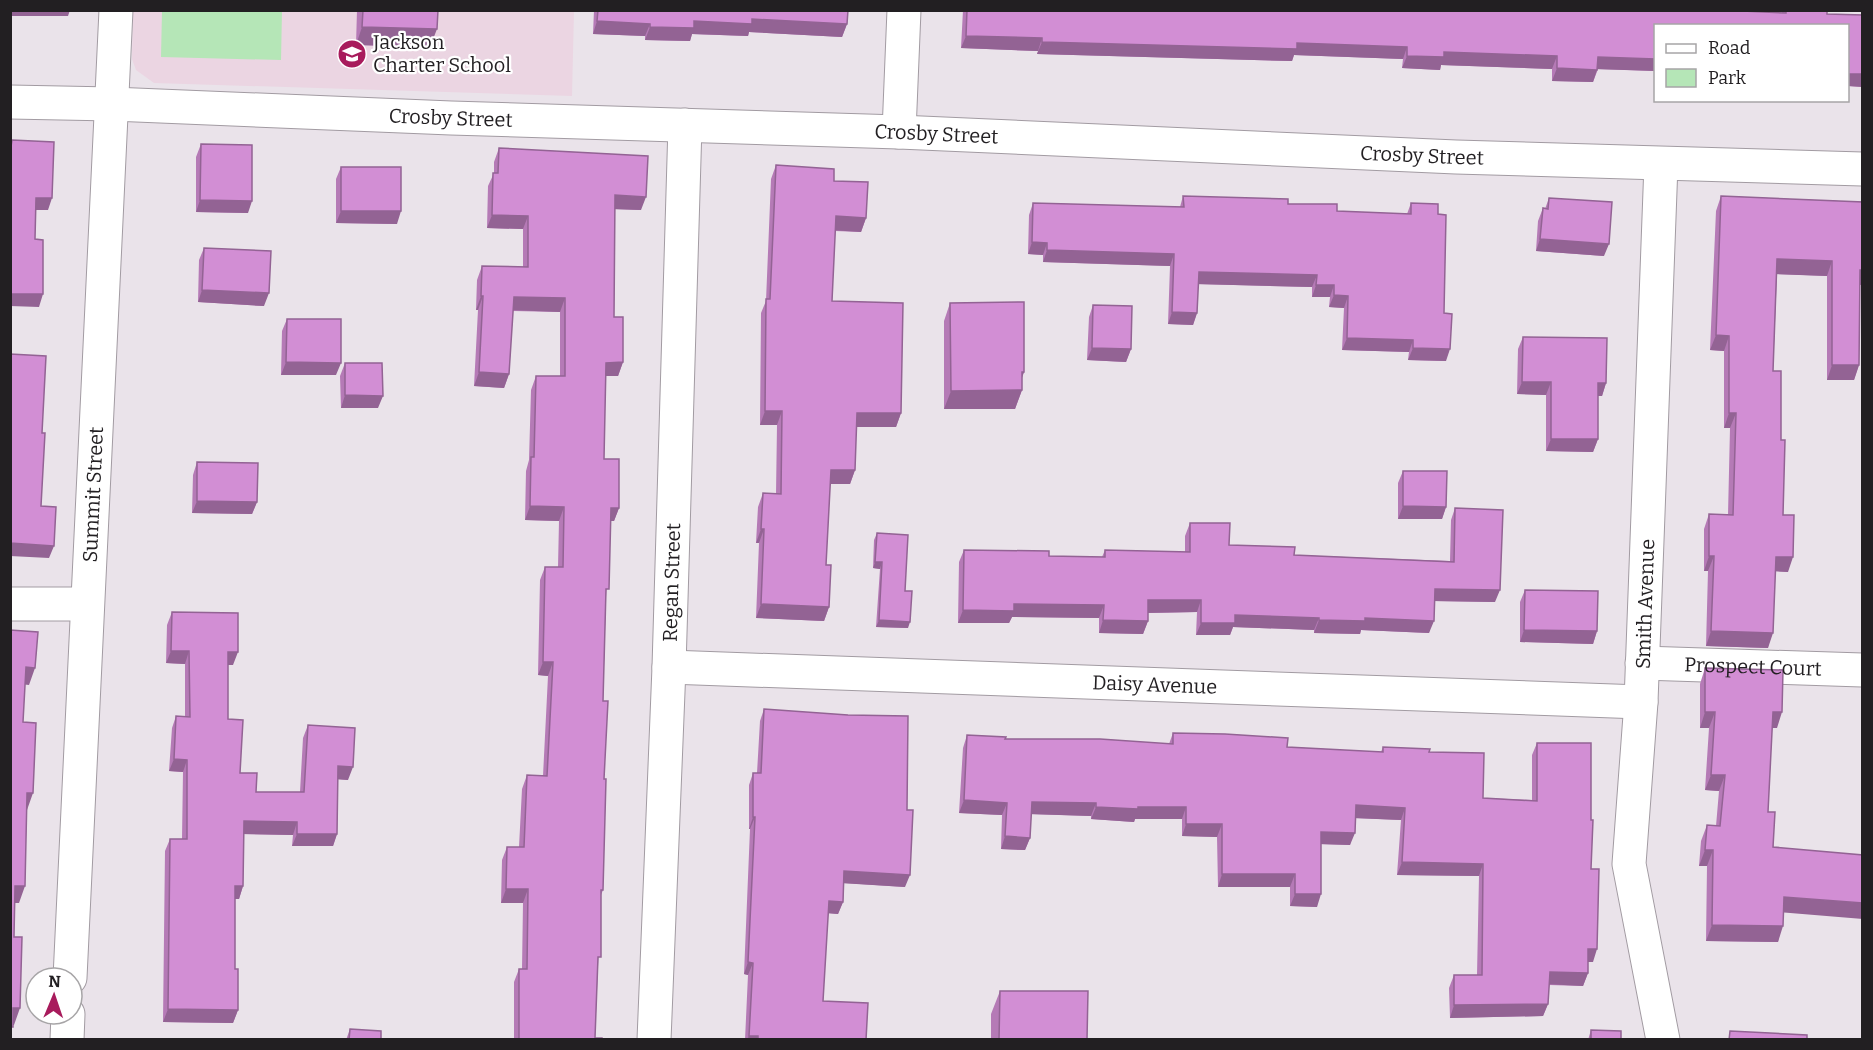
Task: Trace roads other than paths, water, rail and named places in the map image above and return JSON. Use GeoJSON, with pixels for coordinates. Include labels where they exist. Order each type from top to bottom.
{"type":"FeatureCollection","features":[{"type":"Feature","properties":{"kind":"street","name":"Summit Street"},"geometry":{"type":"LineString","coordinates":[[71,966],[116,10]]}},
{"type":"Feature","properties":{"kind":"street"},"geometry":{"type":"LineString","coordinates":[[899,132],[904,10]]}},
{"type":"Feature","properties":{"kind":"street","name":"Crosby Street"},"geometry":{"type":"LineString","coordinates":[[10,102],[899,132],[1420,156],[1863,169]]}},
{"type":"Feature","properties":{"kind":"street","name":"Regan Street"},"geometry":{"type":"LineString","coordinates":[[654,1040],[669,667],[685,125]]}},
{"type":"Feature","properties":{"kind":"street","name":"Smith Avenue"},"geometry":{"type":"LineString","coordinates":[[1661,164],[1641,702],[1629,864],[1663,1040]]}},
{"type":"Feature","properties":{"kind":"street"},"geometry":{"type":"LineString","coordinates":[[10,604],[87,604]]}},
{"type":"Feature","properties":{"kind":"street","name":"Prospect Court"},"geometry":{"type":"LineString","coordinates":[[1642,663],[1863,670]]}},
{"type":"Feature","properties":{"kind":"street","name":"Daisy Avenue"},"geometry":{"type":"LineString","coordinates":[[669,667],[1641,702]]}},
{"type":"Feature","properties":{"kind":"place","name":"Jackson Charter School"},"geometry":{"type":"Point","coordinates":[352,54]}}]}
